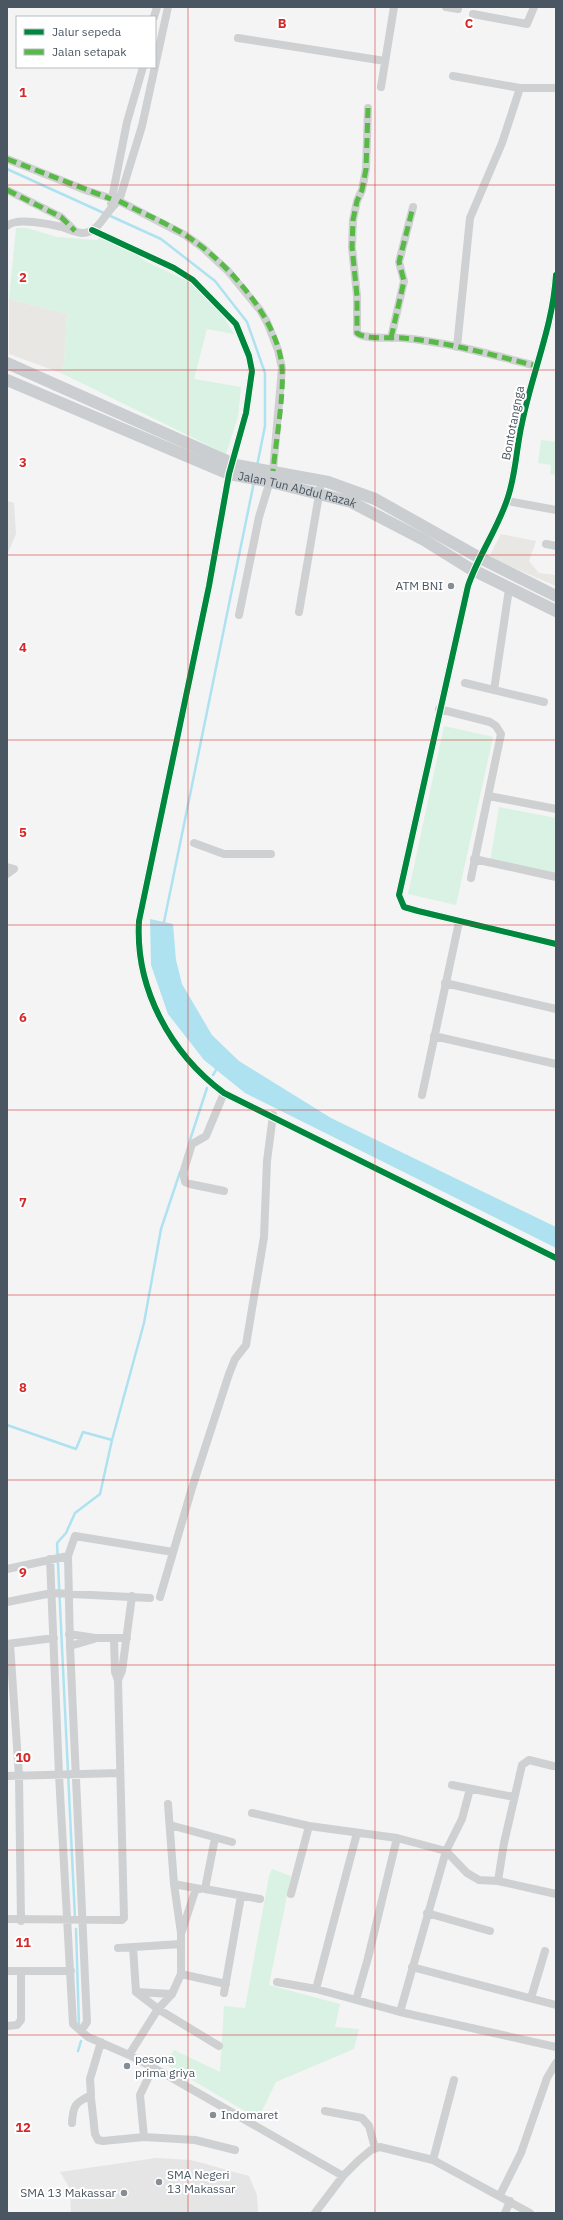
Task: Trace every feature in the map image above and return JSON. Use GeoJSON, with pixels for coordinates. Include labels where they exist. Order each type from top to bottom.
{"type":"FeatureCollection","features":[{"type":"Feature","properties":{"kind":"main road","name":"Jalan Tun Abdul Razak"},"geometry":{"type":"LineString","coordinates":[[7,363],[232,469]]}},
{"type":"Feature","properties":{"kind":"main road","name":"Jalan Tun Abdul Razak"},"geometry":{"type":"LineString","coordinates":[[7,380],[232,469]]}},
{"type":"Feature","properties":{"kind":"main road"},"geometry":{"type":"LineString","coordinates":[[232,469],[269,476]]}},
{"type":"Feature","properties":{"kind":"main road","name":"Jalan Tun Abdul Razak"},"geometry":{"type":"LineString","coordinates":[[269,476],[322,481],[375,499],[480,558],[556,596]]}},
{"type":"Feature","properties":{"kind":"main road","name":"Jalan Tun Abdul Razak"},"geometry":{"type":"LineString","coordinates":[[269,476],[351,502],[424,540],[473,570],[556,611]]}},
{"type":"Feature","properties":{"kind":"street"},"geometry":{"type":"LineString","coordinates":[[156,62],[168,7]]}},
{"type":"Feature","properties":{"kind":"street"},"geometry":{"type":"LineString","coordinates":[[380,87],[394,7]]}},
{"type":"Feature","properties":{"kind":"street"},"geometry":{"type":"LineString","coordinates":[[446,7],[458,9]]}},
{"type":"Feature","properties":{"kind":"street"},"geometry":{"type":"LineString","coordinates":[[473,14],[527,24],[534,7]]}},
{"type":"Feature","properties":{"kind":"street"},"geometry":{"type":"LineString","coordinates":[[238,38],[385,61]]}},
{"type":"Feature","properties":{"kind":"street"},"geometry":{"type":"LineString","coordinates":[[113,203],[127,122],[143,68]]}},
{"type":"Feature","properties":{"kind":"street"},"geometry":{"type":"LineString","coordinates":[[7,226],[11,222],[21,221],[60,227],[83,233],[94,229],[113,203],[142,126],[155,68]]}},
{"type":"Feature","properties":{"kind":"street"},"geometry":{"type":"LineString","coordinates":[[454,76],[520,88],[556,88]]}},
{"type":"Feature","properties":{"kind":"street"},"geometry":{"type":"LineString","coordinates":[[458,347],[470,218],[502,143],[520,88]]}},
{"type":"Feature","properties":{"kind":"street"},"geometry":{"type":"LineString","coordinates":[[368,108],[366,169],[362,190],[357,201],[353,220],[353,262],[358,296],[356,330],[358,334],[362,336],[391,338],[458,347],[537,366]]}},
{"type":"Feature","properties":{"kind":"street"},"geometry":{"type":"LineString","coordinates":[[127,122],[142,126]]}},
{"type":"Feature","properties":{"kind":"street"},"geometry":{"type":"LineString","coordinates":[[7,158],[113,203],[194,241],[228,271],[260,310],[274,338],[282,368],[269,476],[239,615]]}},
{"type":"Feature","properties":{"kind":"street"},"geometry":{"type":"LineString","coordinates":[[7,190],[61,217],[75,231]]}},
{"type":"Feature","properties":{"kind":"street"},"geometry":{"type":"LineString","coordinates":[[391,338],[404,281],[399,262],[413,207]]}},
{"type":"Feature","properties":{"kind":"street"},"geometry":{"type":"LineString","coordinates":[[94,229],[174,268],[192,280],[236,324],[249,356],[252,371],[246,413],[232,469],[140,916],[138,934],[144,980],[160,1016],[192,1065],[224,1093],[273,1115],[364,1163],[556,1258]]}},
{"type":"Feature","properties":{"kind":"street","name":"Bontotangnga"},"geometry":{"type":"LineString","coordinates":[[459,922],[404,907],[399,895],[439,709],[473,570],[507,501],[515,470],[521,423],[537,366],[552,324],[556,274]]}},
{"type":"Feature","properties":{"kind":"street"},"geometry":{"type":"LineString","coordinates":[[298,612],[322,481]]}},
{"type":"Feature","properties":{"kind":"street"},"geometry":{"type":"LineString","coordinates":[[507,501],[556,510]]}},
{"type":"Feature","properties":{"kind":"street"},"geometry":{"type":"LineString","coordinates":[[546,544],[556,546]]}},
{"type":"Feature","properties":{"kind":"street"},"geometry":{"type":"LineString","coordinates":[[494,690],[509,589]]}},
{"type":"Feature","properties":{"kind":"street"},"geometry":{"type":"LineString","coordinates":[[465,682],[544,702]]}},
{"type":"Feature","properties":{"kind":"street"},"geometry":{"type":"LineString","coordinates":[[439,709],[490,722],[499,730],[501,739],[471,878]]}},
{"type":"Feature","properties":{"kind":"street"},"geometry":{"type":"LineString","coordinates":[[489,796],[556,809]]}},
{"type":"Feature","properties":{"kind":"street"},"geometry":{"type":"LineString","coordinates":[[194,843],[224,854],[271,854]]}},
{"type":"Feature","properties":{"kind":"street"},"geometry":{"type":"LineString","coordinates":[[474,859],[556,877]]}},
{"type":"Feature","properties":{"kind":"street"},"geometry":{"type":"LineString","coordinates":[[7,866],[14,869],[7,874]]}},
{"type":"Feature","properties":{"kind":"street"},"geometry":{"type":"LineString","coordinates":[[422,1095],[459,922],[556,944]]}},
{"type":"Feature","properties":{"kind":"street"},"geometry":{"type":"LineString","coordinates":[[445,982],[556,1009]]}},
{"type":"Feature","properties":{"kind":"street"},"geometry":{"type":"LineString","coordinates":[[434,1036],[556,1064]]}},
{"type":"Feature","properties":{"kind":"street"},"geometry":{"type":"LineString","coordinates":[[224,1093],[206,1136],[192,1144],[183,1173],[185,1182],[224,1191]]}},
{"type":"Feature","properties":{"kind":"street"},"geometry":{"type":"LineString","coordinates":[[160,1597],[228,1374],[235,1359],[246,1345],[264,1237],[267,1161],[273,1115]]}},
{"type":"Feature","properties":{"kind":"street"},"geometry":{"type":"LineString","coordinates":[[81,2031],[87,2022],[69,1634],[68,1556],[75,1536],[173,1552]]}},
{"type":"Feature","properties":{"kind":"street"},"geometry":{"type":"LineString","coordinates":[[7,1569],[68,1556]]}},
{"type":"Feature","properties":{"kind":"street"},"geometry":{"type":"LineString","coordinates":[[50,1559],[59,1775],[73,2024],[88,2037],[129,2055],[153,2068],[343,2176]]}},
{"type":"Feature","properties":{"kind":"street"},"geometry":{"type":"LineString","coordinates":[[7,1602],[52,1593],[150,1598]]}},
{"type":"Feature","properties":{"kind":"street"},"geometry":{"type":"LineString","coordinates":[[118,1680],[122,1671],[132,1596]]}},
{"type":"Feature","properties":{"kind":"street"},"geometry":{"type":"LineString","coordinates":[[69,1634],[95,1638],[127,1638]]}},
{"type":"Feature","properties":{"kind":"street"},"geometry":{"type":"LineString","coordinates":[[21,1921],[19,1776],[8,1644],[54,1638]]}},
{"type":"Feature","properties":{"kind":"street"},"geometry":{"type":"LineString","coordinates":[[70,1646],[95,1638]]}},
{"type":"Feature","properties":{"kind":"street"},"geometry":{"type":"LineString","coordinates":[[7,1919],[21,1921],[122,1920],[125,1915],[118,1680],[115,1672],[114,1639]]}},
{"type":"Feature","properties":{"kind":"street"},"geometry":{"type":"LineString","coordinates":[[498,1881],[514,1797],[524,1762],[535,1760],[553,1766]]}},
{"type":"Feature","properties":{"kind":"street"},"geometry":{"type":"LineString","coordinates":[[7,1776],[120,1773]]}},
{"type":"Feature","properties":{"kind":"street"},"geometry":{"type":"LineString","coordinates":[[452,1785],[514,1797]]}},
{"type":"Feature","properties":{"kind":"street"},"geometry":{"type":"LineString","coordinates":[[400,2012],[427,1913],[446,1851],[462,1818],[470,1789]]}},
{"type":"Feature","properties":{"kind":"street"},"geometry":{"type":"LineString","coordinates":[[129,2055],[158,2009],[172,1994],[181,1974],[181,1933],[174,1884],[168,1804]]}},
{"type":"Feature","properties":{"kind":"street"},"geometry":{"type":"LineString","coordinates":[[252,1814],[309,1826],[397,1838],[446,1851],[467,1873],[479,1880],[498,1881],[556,1894]]}},
{"type":"Feature","properties":{"kind":"street"},"geometry":{"type":"LineString","coordinates":[[170,1825],[232,1842]]}},
{"type":"Feature","properties":{"kind":"street"},"geometry":{"type":"LineString","coordinates":[[291,1894],[309,1826]]}},
{"type":"Feature","properties":{"kind":"street"},"geometry":{"type":"LineString","coordinates":[[316,1989],[357,1833]]}},
{"type":"Feature","properties":{"kind":"street"},"geometry":{"type":"LineString","coordinates":[[205,1890],[215,1838]]}},
{"type":"Feature","properties":{"kind":"street"},"geometry":{"type":"LineString","coordinates":[[356,2000],[368,1958],[397,1838]]}},
{"type":"Feature","properties":{"kind":"street"},"geometry":{"type":"LineString","coordinates":[[174,1884],[260,1899]]}},
{"type":"Feature","properties":{"kind":"street"},"geometry":{"type":"LineString","coordinates":[[181,1933],[196,1888]]}},
{"type":"Feature","properties":{"kind":"street"},"geometry":{"type":"LineString","coordinates":[[224,1993],[241,1896]]}},
{"type":"Feature","properties":{"kind":"street"},"geometry":{"type":"LineString","coordinates":[[427,1913],[490,1931]]}},
{"type":"Feature","properties":{"kind":"street"},"geometry":{"type":"LineString","coordinates":[[118,1948],[181,1944]]}},
{"type":"Feature","properties":{"kind":"street"},"geometry":{"type":"LineString","coordinates":[[133,1947],[136,1992],[158,2009],[219,2046]]}},
{"type":"Feature","properties":{"kind":"street"},"geometry":{"type":"LineString","coordinates":[[532,1998],[545,1951]]}},
{"type":"Feature","properties":{"kind":"street"},"geometry":{"type":"LineString","coordinates":[[412,1967],[556,2005]]}},
{"type":"Feature","properties":{"kind":"street"},"geometry":{"type":"LineString","coordinates":[[7,1971],[71,1971]]}},
{"type":"Feature","properties":{"kind":"street"},"geometry":{"type":"LineString","coordinates":[[7,2026],[17,2025],[21,2020],[21,1971]]}},
{"type":"Feature","properties":{"kind":"street"},"geometry":{"type":"LineString","coordinates":[[181,1974],[226,1984]]}},
{"type":"Feature","properties":{"kind":"street"},"geometry":{"type":"LineString","coordinates":[[277,1982],[316,1989],[400,2012],[556,2048]]}},
{"type":"Feature","properties":{"kind":"street"},"geometry":{"type":"LineString","coordinates":[[136,1992],[172,1994]]}},
{"type":"Feature","properties":{"kind":"street"},"geometry":{"type":"LineString","coordinates":[[72,2123],[73,2109],[78,2102],[91,2095],[90,2079],[101,2042]]}},
{"type":"Feature","properties":{"kind":"street"},"geometry":{"type":"LineString","coordinates":[[500,2195],[522,2154],[547,2078],[556,2063]]}},
{"type":"Feature","properties":{"kind":"street"},"geometry":{"type":"LineString","coordinates":[[144,2137],[140,2096],[153,2068]]}},
{"type":"Feature","properties":{"kind":"street"},"geometry":{"type":"LineString","coordinates":[[433,2160],[454,2080]]}},
{"type":"Feature","properties":{"kind":"street"},"geometry":{"type":"LineString","coordinates":[[92,2098],[95,2134],[98,2140],[103,2141],[144,2137],[195,2140],[235,2150]]}},
{"type":"Feature","properties":{"kind":"street"},"geometry":{"type":"LineString","coordinates":[[324,2111],[362,2118],[369,2126],[376,2148]]}},
{"type":"Feature","properties":{"kind":"street"},"geometry":{"type":"LineString","coordinates":[[315,2213],[343,2176],[358,2160],[380,2147],[433,2160],[500,2195],[530,2213]]}},
{"type":"Feature","properties":{"kind":"street"},"geometry":{"type":"LineString","coordinates":[[505,2213],[510,2201]]}},
{"type":"Feature","properties":{"kind":"shaded area"},"geometry":{"type":"Polygon","coordinates":[[[9,299],[67,314],[64,364],[61,373],[9,354],[9,299]]]}},
{"type":"Feature","properties":{"kind":"shaded area"},"geometry":{"type":"Polygon","coordinates":[[[7,501],[14,503],[16,534],[7,555],[7,501]]]}},
{"type":"Feature","properties":{"kind":"shaded area"},"geometry":{"type":"Polygon","coordinates":[[[501,534],[536,541],[529,561],[539,573],[556,575],[556,586],[489,557],[501,534]]]}},
{"type":"Feature","properties":{"kind":"shaded area","name":"SMA Negeri 13 Makassar"},"geometry":{"type":"Polygon","coordinates":[[[156,2158],[191,2160],[249,2176],[257,2195],[258,2212],[71,2213],[70,2189],[60,2172],[156,2158]]]}},
{"type":"Feature","properties":{"kind":"green space"},"geometry":{"type":"Polygon","coordinates":[[[16,228],[27,228],[57,237],[97,240],[104,234],[147,262],[194,284],[219,309],[234,334],[207,329],[194,379],[241,387],[238,417],[226,454],[61,373],[64,364],[67,314],[9,299],[16,228]]]}},
{"type":"Feature","properties":{"kind":"green space"},"geometry":{"type":"Polygon","coordinates":[[[541,440],[556,442],[556,475],[550,474],[551,465],[538,463],[541,440]]]}},
{"type":"Feature","properties":{"kind":"green space"},"geometry":{"type":"Polygon","coordinates":[[[444,726],[493,737],[456,905],[408,894],[444,726]]]}},
{"type":"Feature","properties":{"kind":"green space"},"geometry":{"type":"Polygon","coordinates":[[[499,807],[556,818],[556,877],[490,862],[499,807]]]}},
{"type":"Feature","properties":{"kind":"green space"},"geometry":{"type":"Polygon","coordinates":[[[272,1869],[291,1876],[269,1985],[340,2004],[335,2027],[359,2029],[354,2049],[276,2082],[258,2119],[165,2064],[174,2050],[220,2072],[224,2006],[245,2008],[269,1876],[272,1869]]]}},
{"type":"Feature","properties":{"kind":"water"},"geometry":{"type":"Polygon","coordinates":[[[150,919],[173,924],[176,960],[182,984],[212,1035],[239,1061],[331,1118],[556,1227],[556,1248],[245,1093],[204,1060],[168,1014],[151,965],[150,919]]]}},
{"type":"Feature","properties":{"kind":"waterway"},"geometry":{"type":"LineString","coordinates":[[7,169],[161,239],[215,281],[247,322],[265,373],[265,426],[257,466]]}},
{"type":"Feature","properties":{"kind":"waterway"},"geometry":{"type":"LineString","coordinates":[[164,922],[254,482]]}},
{"type":"Feature","properties":{"kind":"waterway"},"geometry":{"type":"LineString","coordinates":[[213,1075],[216,1070]]}},
{"type":"Feature","properties":{"kind":"waterway"},"geometry":{"type":"LineString","coordinates":[[189,1143],[207,1088]]}},
{"type":"Feature","properties":{"kind":"waterway"},"geometry":{"type":"LineString","coordinates":[[75,1918],[57,1543],[66,1533],[75,1513],[100,1494],[112,1440],[144,1323],[161,1229],[180,1172]]}},
{"type":"Feature","properties":{"kind":"waterway"},"geometry":{"type":"LineString","coordinates":[[7,1425],[76,1449],[83,1432],[112,1440]]}},
{"type":"Feature","properties":{"kind":"waterway"},"geometry":{"type":"LineString","coordinates":[[76,1929],[79,2026]]}},
{"type":"Feature","properties":{"kind":"waterway"},"geometry":{"type":"LineString","coordinates":[[78,2051],[81,2041]]}},
{"type":"Feature","properties":{"kind":"marked path"},"geometry":{"type":"LineString","coordinates":[[368,108],[366,169],[362,190],[357,201],[353,220],[352,247],[357,296],[357,333],[366,337],[402,338],[470,349],[537,366]]}},
{"type":"Feature","properties":{"kind":"marked path"},"geometry":{"type":"LineString","coordinates":[[7,159],[111,199]]}},
{"type":"Feature","properties":{"kind":"marked path"},"geometry":{"type":"LineString","coordinates":[[7,190],[61,217],[75,231]]}},
{"type":"Feature","properties":{"kind":"marked path"},"geometry":{"type":"LineString","coordinates":[[119,201],[177,230],[194,241],[223,265],[251,297],[263,314],[279,350],[282,368],[281,405],[273,471]]}},
{"type":"Feature","properties":{"kind":"marked path"},"geometry":{"type":"LineString","coordinates":[[391,338],[404,281],[399,262],[413,207]]}},
{"type":"Feature","properties":{"kind":"cycle path"},"geometry":{"type":"LineString","coordinates":[[92,230],[174,268],[193,280],[236,324],[249,356],[252,371],[246,413],[229,474],[209,586],[139,921],[139,946],[143,971],[150,994],[160,1017],[172,1039],[187,1059],[224,1093],[556,1258]]}},
{"type":"Feature","properties":{"kind":"cycle path"},"geometry":{"type":"LineString","coordinates":[[556,275],[551,313],[526,404],[510,491],[503,511],[468,586],[399,895],[404,907],[556,944]]}},
{"type":"Feature","properties":{"kind":"place","name":"ATM BNI"},"geometry":{"type":"Point","coordinates":[451,586]}},
{"type":"Feature","properties":{"kind":"place","name":"pesona prima griya"},"geometry":{"type":"Point","coordinates":[127,2066]}},
{"type":"Feature","properties":{"kind":"place","name":"Indomaret"},"geometry":{"type":"Point","coordinates":[213,2115]}},
{"type":"Feature","properties":{"kind":"place","name":"SMA Negeri 13 Makassar"},"geometry":{"type":"Point","coordinates":[159,2182]}},
{"type":"Feature","properties":{"kind":"place","name":"SMA 13 Makassar"},"geometry":{"type":"Point","coordinates":[124,2193]}}]}
